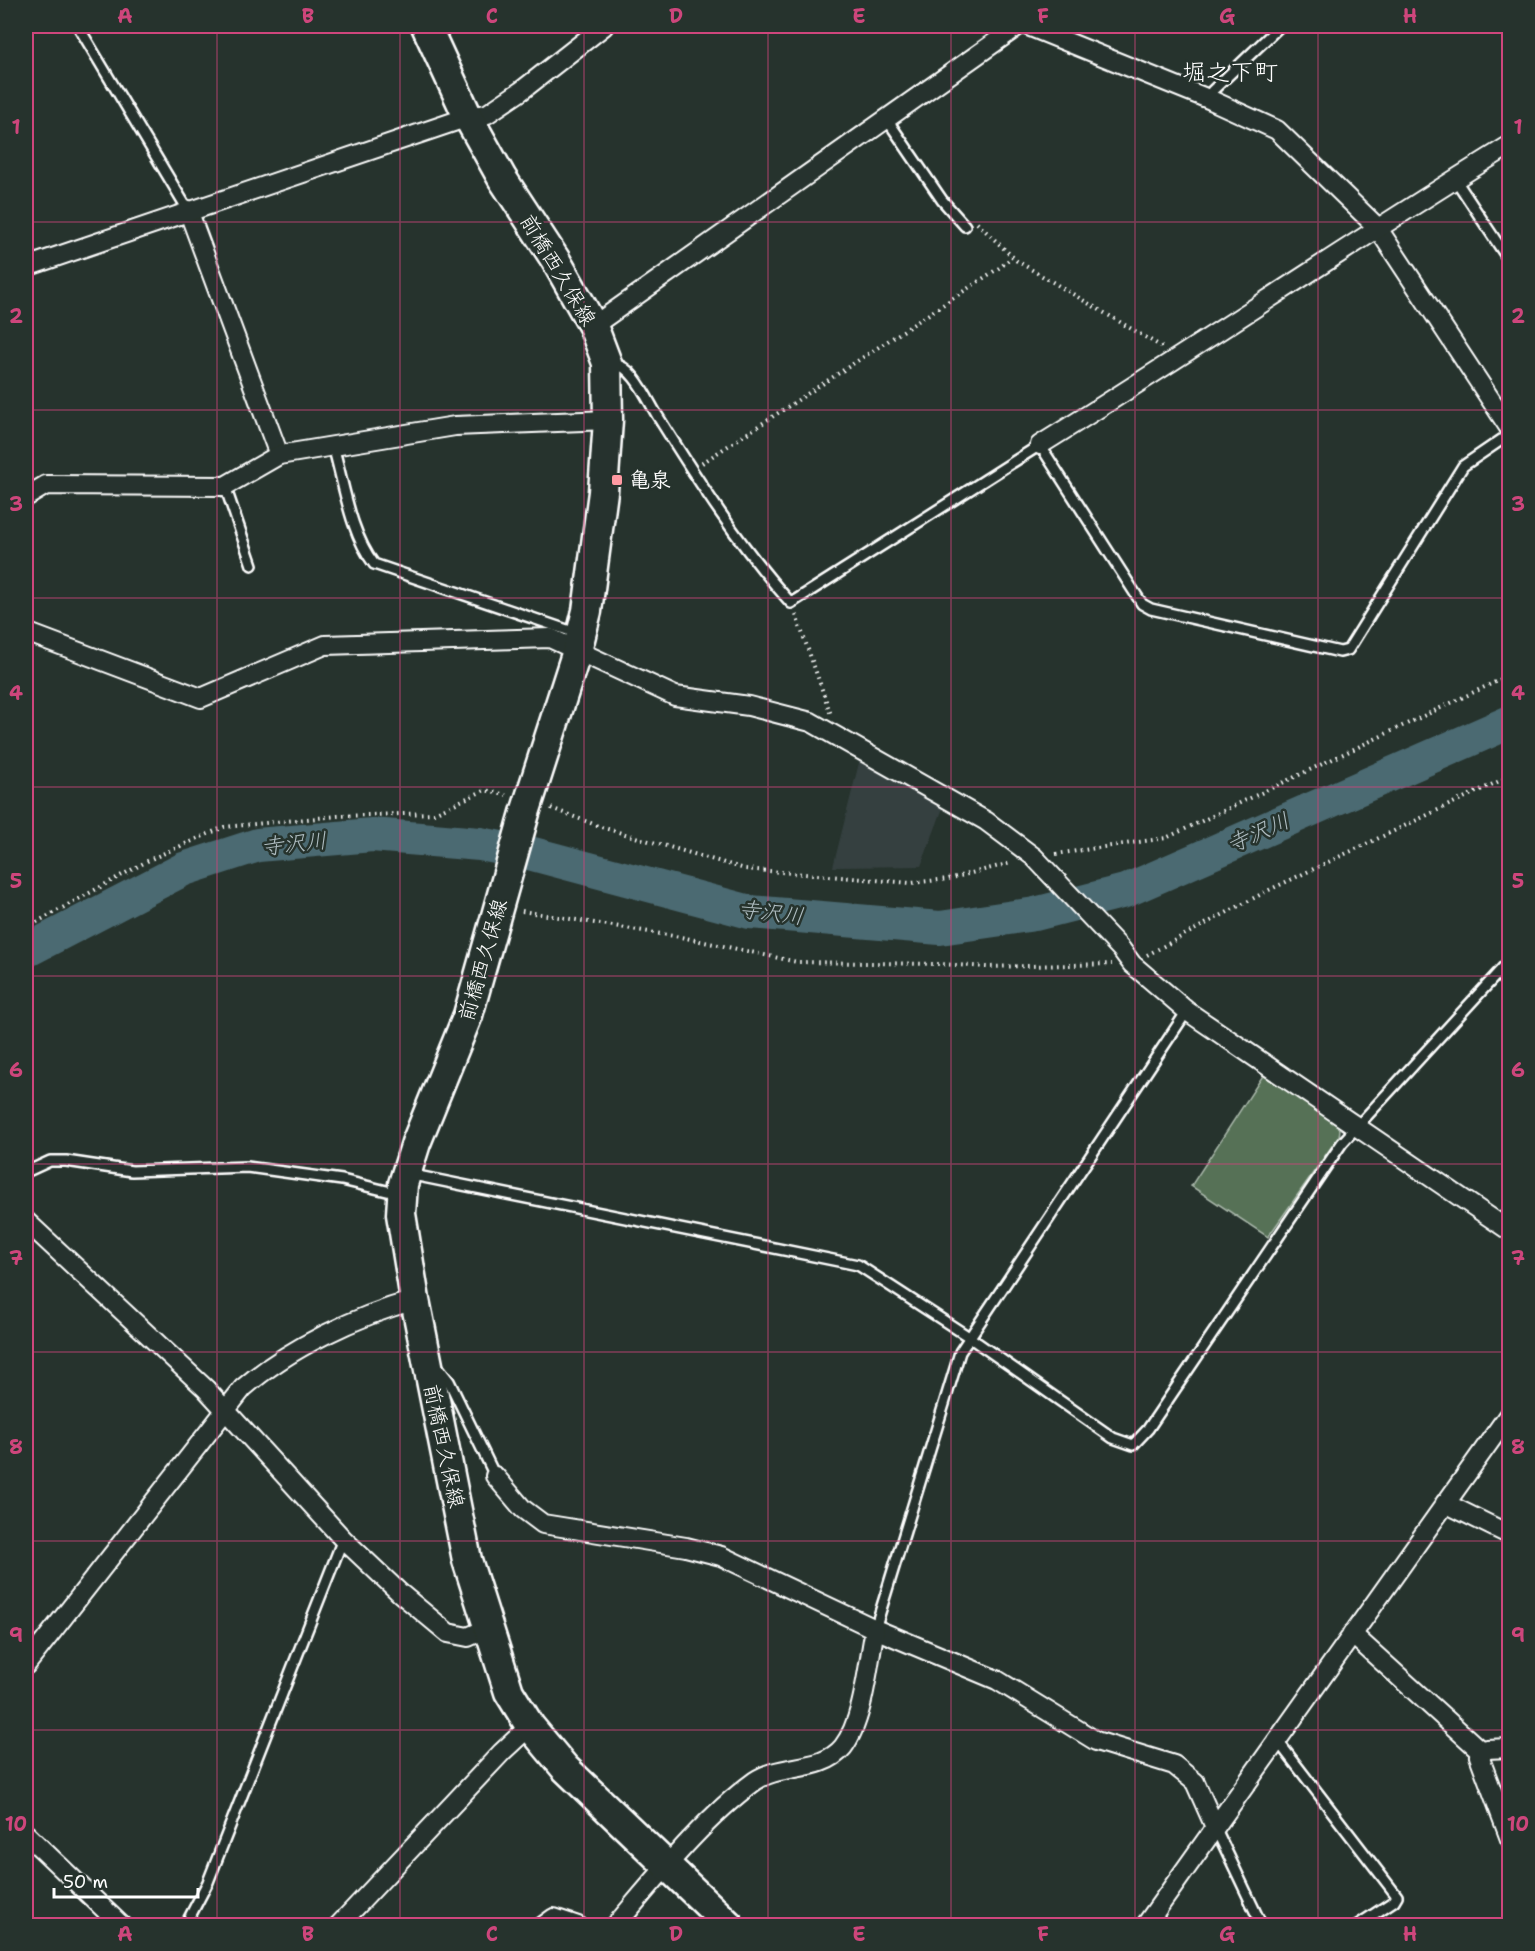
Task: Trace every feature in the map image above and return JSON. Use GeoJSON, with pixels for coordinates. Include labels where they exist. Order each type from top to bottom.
{"type":"FeatureCollection","features":[{"type":"Feature","properties":{"kind":"main road","name":"前橋西久保線"},"geometry":{"type":"LineString","coordinates":[[426,26],[468,117],[502,178],[577,294],[593,326],[607,363],[608,420],[603,492],[579,643],[528,807],[468,1015],[404,1184],[415,1300],[467,1560],[509,1692],[531,1726],[565,1768],[730,1926]]}},
{"type":"Feature","properties":{"kind":"street"},"geometry":{"type":"LineString","coordinates":[[26,267],[188,210],[468,117],[487,114],[521,91],[604,26]]}},
{"type":"Feature","properties":{"kind":"street"},"geometry":{"type":"LineString","coordinates":[[593,326],[1018,26]]}},
{"type":"Feature","properties":{"kind":"street"},"geometry":{"type":"LineString","coordinates":[[1028,26],[1211,100],[1277,130],[1377,227],[1509,431]]}},
{"type":"Feature","properties":{"kind":"street"},"geometry":{"type":"LineString","coordinates":[[1040,445],[1180,358],[1377,227],[1509,145]]}},
{"type":"Feature","properties":{"kind":"street"},"geometry":{"type":"LineString","coordinates":[[188,210],[279,455]]}},
{"type":"Feature","properties":{"kind":"street"},"geometry":{"type":"LineString","coordinates":[[26,497],[46,486],[225,486],[279,455],[455,426],[608,420]]}},
{"type":"Feature","properties":{"kind":"street"},"geometry":{"type":"LineString","coordinates":[[26,632],[201,698],[325,645],[550,638],[579,643],[675,696],[749,706],[786,714],[831,732],[986,821],[1034,856],[1126,956],[1187,1011],[1509,1231]]}},
{"type":"Feature","properties":{"kind":"street"},"geometry":{"type":"LineString","coordinates":[[28,1230],[225,1409],[343,1539],[400,1593],[448,1633],[468,1637],[488,1628]]}},
{"type":"Feature","properties":{"kind":"street"},"geometry":{"type":"LineString","coordinates":[[26,1665],[225,1409],[261,1373],[297,1350],[388,1307],[415,1300]]}},
{"type":"Feature","properties":{"kind":"street"},"geometry":{"type":"LineString","coordinates":[[1145,1926],[1509,1413]]}},
{"type":"Feature","properties":{"kind":"street"},"geometry":{"type":"LineString","coordinates":[[495,1476],[523,1509],[543,1524],[686,1547],[721,1556],[875,1629],[997,1680],[1096,1742],[1174,1765],[1195,1782],[1215,1827]]}},
{"type":"Feature","properties":{"kind":"street"},"geometry":{"type":"LineString","coordinates":[[1445,1503],[1509,1535]]}},
{"type":"Feature","properties":{"kind":"street"},"geometry":{"type":"LineString","coordinates":[[615,1926],[667,1866],[729,1803],[758,1779],[821,1762],[837,1754],[854,1728],[875,1629]]}},
{"type":"Feature","properties":{"kind":"street"},"geometry":{"type":"LineString","coordinates":[[1352,1634],[1483,1753]]}},
{"type":"Feature","properties":{"kind":"street"},"geometry":{"type":"LineString","coordinates":[[338,1926],[502,1752],[531,1726]]}},
{"type":"Feature","properties":{"kind":"street"},"geometry":{"type":"LineString","coordinates":[[1509,1748],[1486,1749],[1479,1756],[1509,1839]]}},
{"type":"Feature","properties":{"kind":"street"},"geometry":{"type":"LineString","coordinates":[[26,1834],[122,1926]]}},
{"type":"Feature","properties":{"kind":"street"},"geometry":{"type":"LineString","coordinates":[[543,1926],[554,1918],[578,1926]]}},
{"type":"Feature","properties":{"kind":"lane"},"geometry":{"type":"LineString","coordinates":[[78,26],[188,210]]}},
{"type":"Feature","properties":{"kind":"lane"},"geometry":{"type":"LineString","coordinates":[[1211,100],[1212,91],[1280,26]]}},
{"type":"Feature","properties":{"kind":"lane"},"geometry":{"type":"LineString","coordinates":[[886,118],[942,200],[965,226]]}},
{"type":"Feature","properties":{"kind":"lane"},"geometry":{"type":"LineString","coordinates":[[1455,178],[1509,262]]}},
{"type":"Feature","properties":{"kind":"lane"},"geometry":{"type":"LineString","coordinates":[[607,363],[617,364],[633,376],[692,470],[775,585],[791,603],[1040,445],[1142,604],[1151,609],[1340,652],[1348,650],[1463,466],[1509,431]]}},
{"type":"Feature","properties":{"kind":"lane"},"geometry":{"type":"LineString","coordinates":[[333,446],[365,554],[374,564],[579,643]]}},
{"type":"Feature","properties":{"kind":"lane"},"geometry":{"type":"LineString","coordinates":[[225,486],[252,565]]}},
{"type":"Feature","properties":{"kind":"lane"},"geometry":{"type":"LineString","coordinates":[[26,1172],[50,1161],[99,1165],[132,1172],[200,1167],[247,1167],[342,1179],[382,1192],[404,1184],[858,1265],[969,1337],[1113,1438],[1133,1445],[1148,1429],[1342,1143],[1509,960]]}},
{"type":"Feature","properties":{"kind":"lane"},"geometry":{"type":"LineString","coordinates":[[875,1629],[960,1352],[1187,1011]]}},
{"type":"Feature","properties":{"kind":"lane"},"geometry":{"type":"LineString","coordinates":[[426,1359],[441,1370],[448,1381],[495,1476]]}},
{"type":"Feature","properties":{"kind":"lane"},"geometry":{"type":"LineString","coordinates":[[185,1926],[207,1882],[343,1539]]}},
{"type":"Feature","properties":{"kind":"lane"},"geometry":{"type":"LineString","coordinates":[[1277,1740],[1397,1896],[1394,1901],[1356,1926]]}},
{"type":"Feature","properties":{"kind":"lane"},"geometry":{"type":"LineString","coordinates":[[1215,1827],[1262,1926]]}},
{"type":"Feature","properties":{"kind":"path"},"geometry":{"type":"LineString","coordinates":[[975,221],[1012,256],[1180,358]]}},
{"type":"Feature","properties":{"kind":"path"},"geometry":{"type":"LineString","coordinates":[[692,470],[1002,266],[1012,256]]}},
{"type":"Feature","properties":{"kind":"path"},"geometry":{"type":"LineString","coordinates":[[791,603],[831,709],[831,732]]}},
{"type":"Feature","properties":{"kind":"path"},"geometry":{"type":"LineString","coordinates":[[26,928],[151,859],[224,827],[338,816],[434,813],[485,790],[528,807],[745,870],[911,884],[948,879],[1034,856],[1167,838],[1509,675]]}},
{"type":"Feature","properties":{"kind":"path"},"geometry":{"type":"LineString","coordinates":[[502,898],[796,962],[987,967],[1126,956],[1509,776]]}},
{"type":"Feature","properties":{"kind":"shaded area"},"geometry":{"type":"Polygon","coordinates":[[[860,759],[943,808],[921,866],[833,867],[860,759]]]}},
{"type":"Feature","properties":{"kind":"green space"},"geometry":{"type":"Polygon","coordinates":[[[1264,1074],[1333,1118],[1339,1124],[1340,1130],[1339,1136],[1268,1237],[1191,1186],[1264,1074]]]}},
{"type":"Feature","properties":{"kind":"waterway","name":"寺沢川"},"geometry":{"type":"LineString","coordinates":[[26,951],[184,869],[258,845],[372,835],[480,844],[533,854],[750,912],[940,928],[1035,914],[1125,891],[1510,722]]}},
{"type":"Feature","properties":{"kind":"place","name":"亀泉"},"geometry":{"type":"Point","coordinates":[617,480]}},
{"type":"Feature","properties":{"kind":"district","name":"堀之下町"},"geometry":{"type":"Point","coordinates":[1230,72]}}]}
